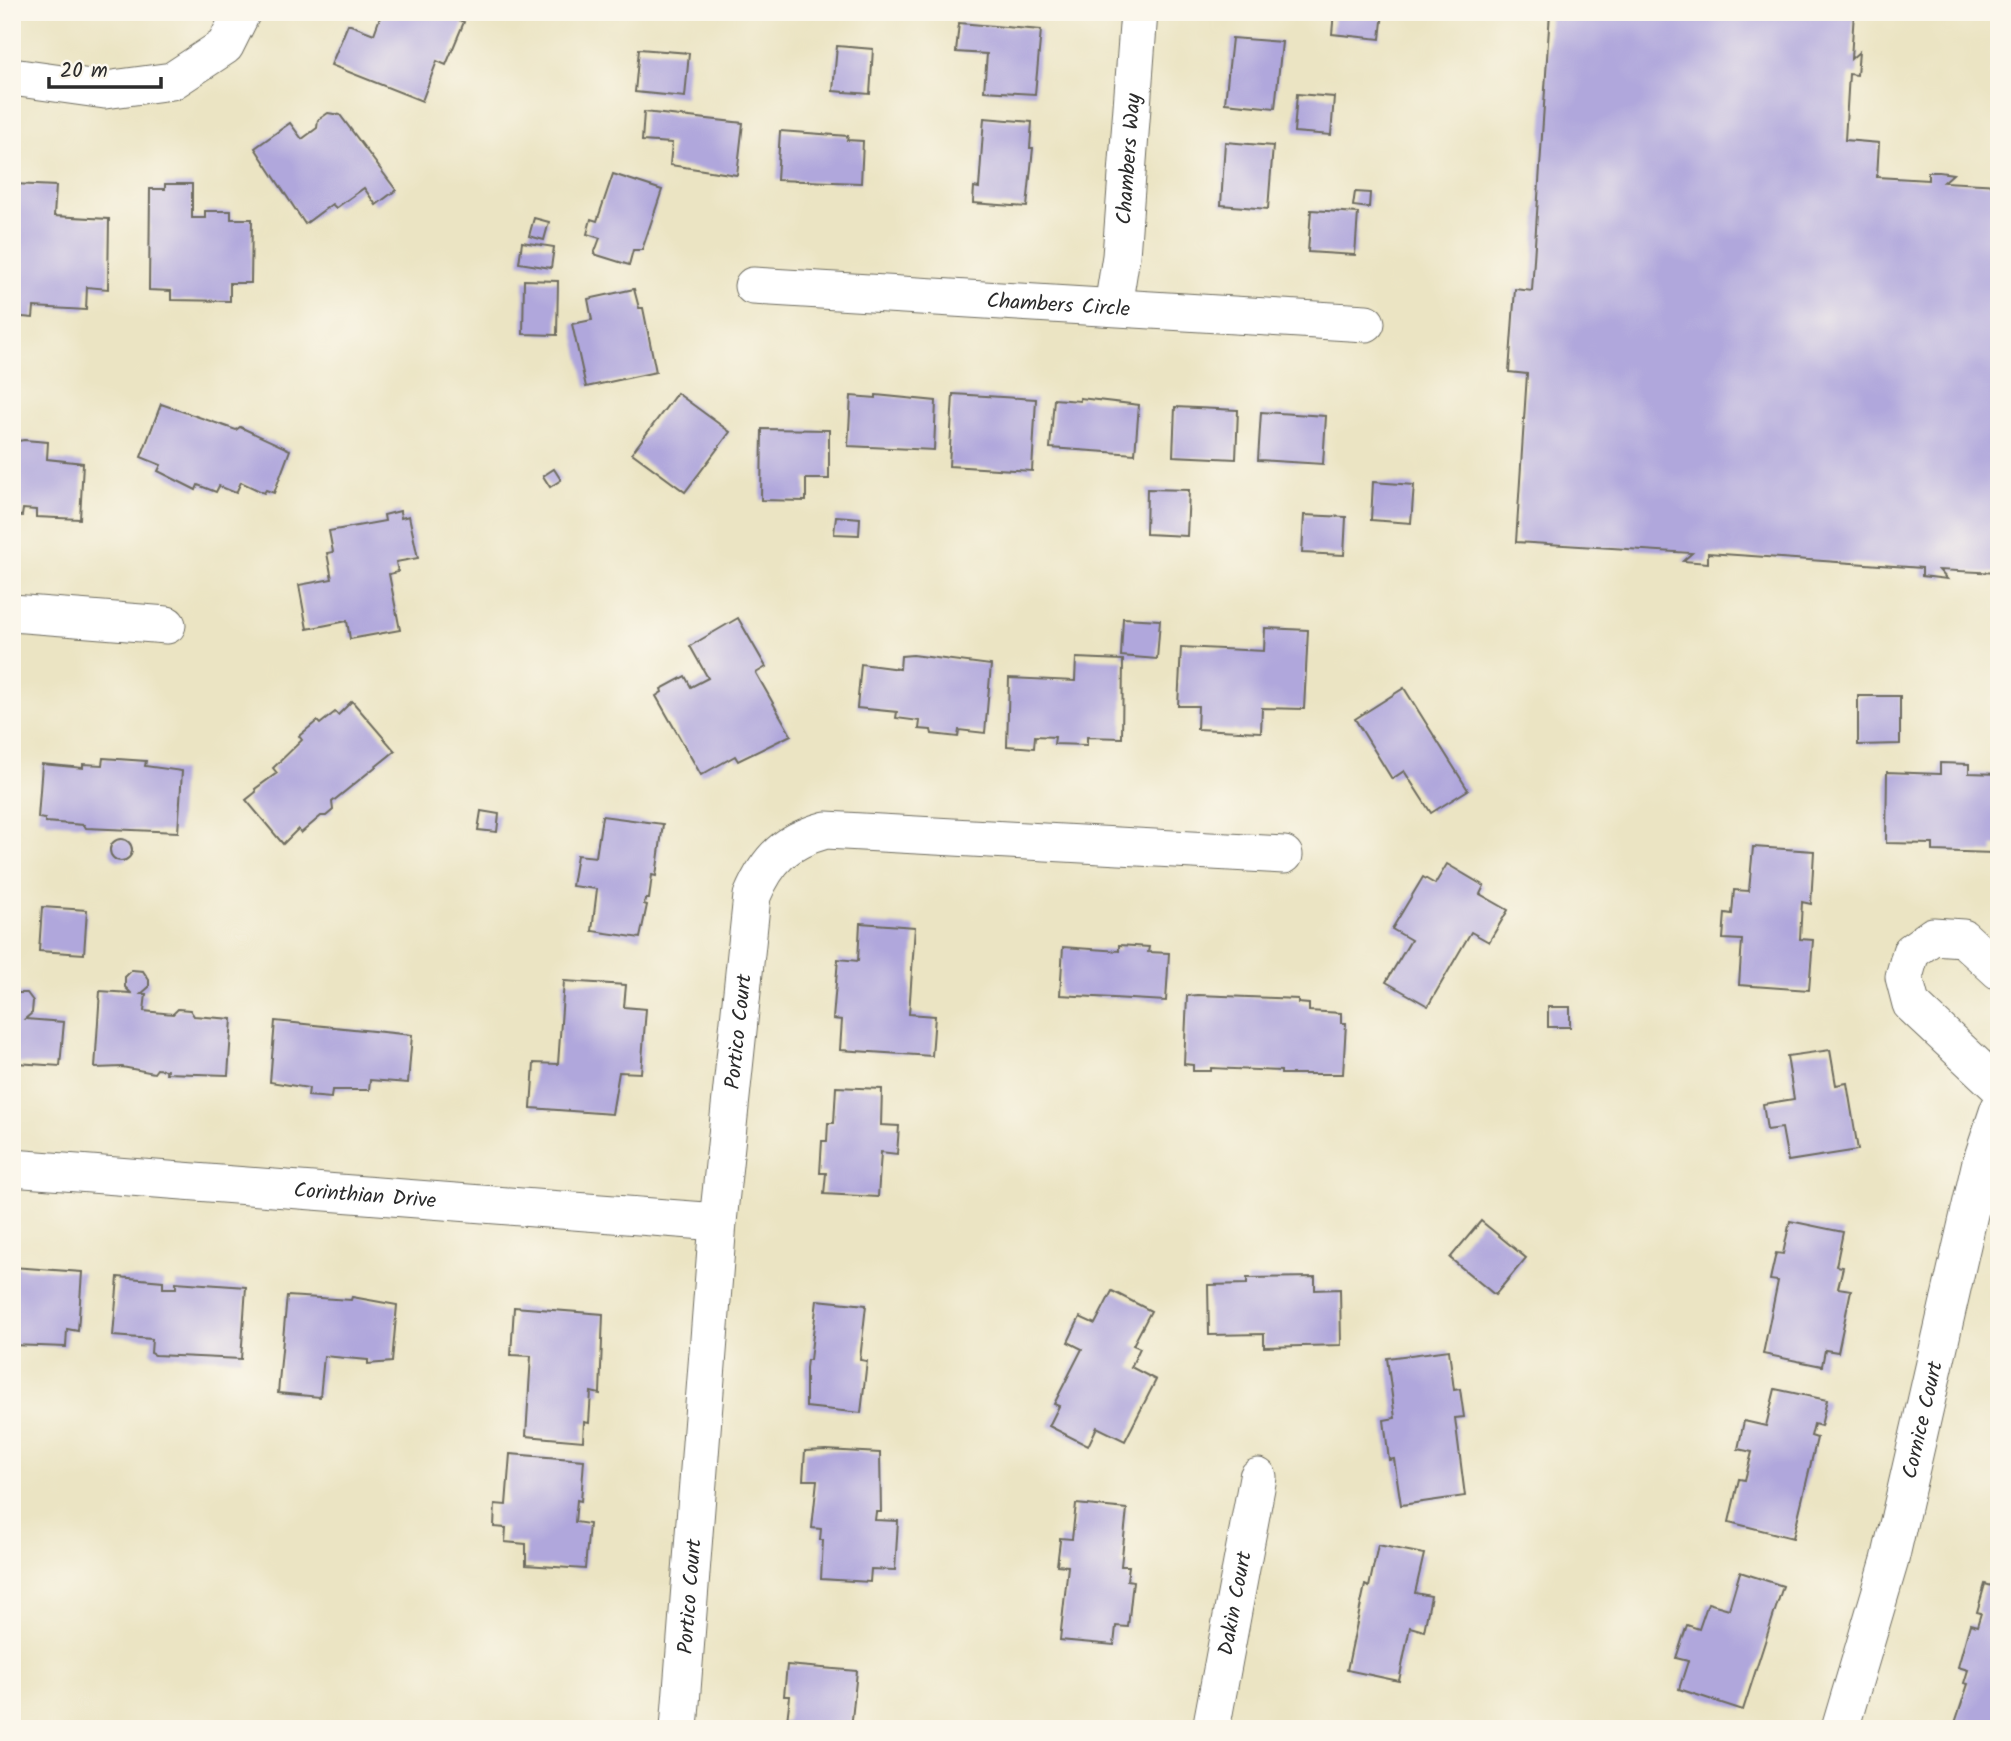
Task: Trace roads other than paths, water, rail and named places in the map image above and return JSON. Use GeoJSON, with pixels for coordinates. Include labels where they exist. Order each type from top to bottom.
{"type":"FeatureCollection","features":[{"type":"Feature","properties":{"kind":"street"},"geometry":{"type":"LineString","coordinates":[[12,76],[105,90],[173,81],[225,46],[242,12]]}},
{"type":"Feature","properties":{"kind":"street","name":"Chambers Way"},"geometry":{"type":"LineString","coordinates":[[1114,307],[1121,256],[1139,12]]}},
{"type":"Feature","properties":{"kind":"street","name":"Chambers Circle"},"geometry":{"type":"LineString","coordinates":[[753,286],[1366,323]]}},
{"type":"Feature","properties":{"kind":"street"},"geometry":{"type":"LineString","coordinates":[[12,613],[167,625]]}},
{"type":"Feature","properties":{"kind":"street","name":"Portico Court"},"geometry":{"type":"LineString","coordinates":[[679,1729],[718,1222],[752,896],[763,871],[782,850],[804,836],[826,830],[1284,855]]}},
{"type":"Feature","properties":{"kind":"street"},"geometry":{"type":"LineString","coordinates":[[1999,971],[1963,938],[1933,936],[1911,952],[1904,977],[1911,1004],[1999,1087]]}},
{"type":"Feature","properties":{"kind":"street","name":"Cornice Court"},"geometry":{"type":"LineString","coordinates":[[1840,1729],[1890,1560],[1980,1166],[1999,1109]]}},
{"type":"Feature","properties":{"kind":"street","name":"Corinthian Drive"},"geometry":{"type":"LineString","coordinates":[[12,1168],[718,1222]]}},
{"type":"Feature","properties":{"kind":"street","name":"Dakin Court"},"geometry":{"type":"LineString","coordinates":[[1211,1729],[1258,1476]]}}]}
